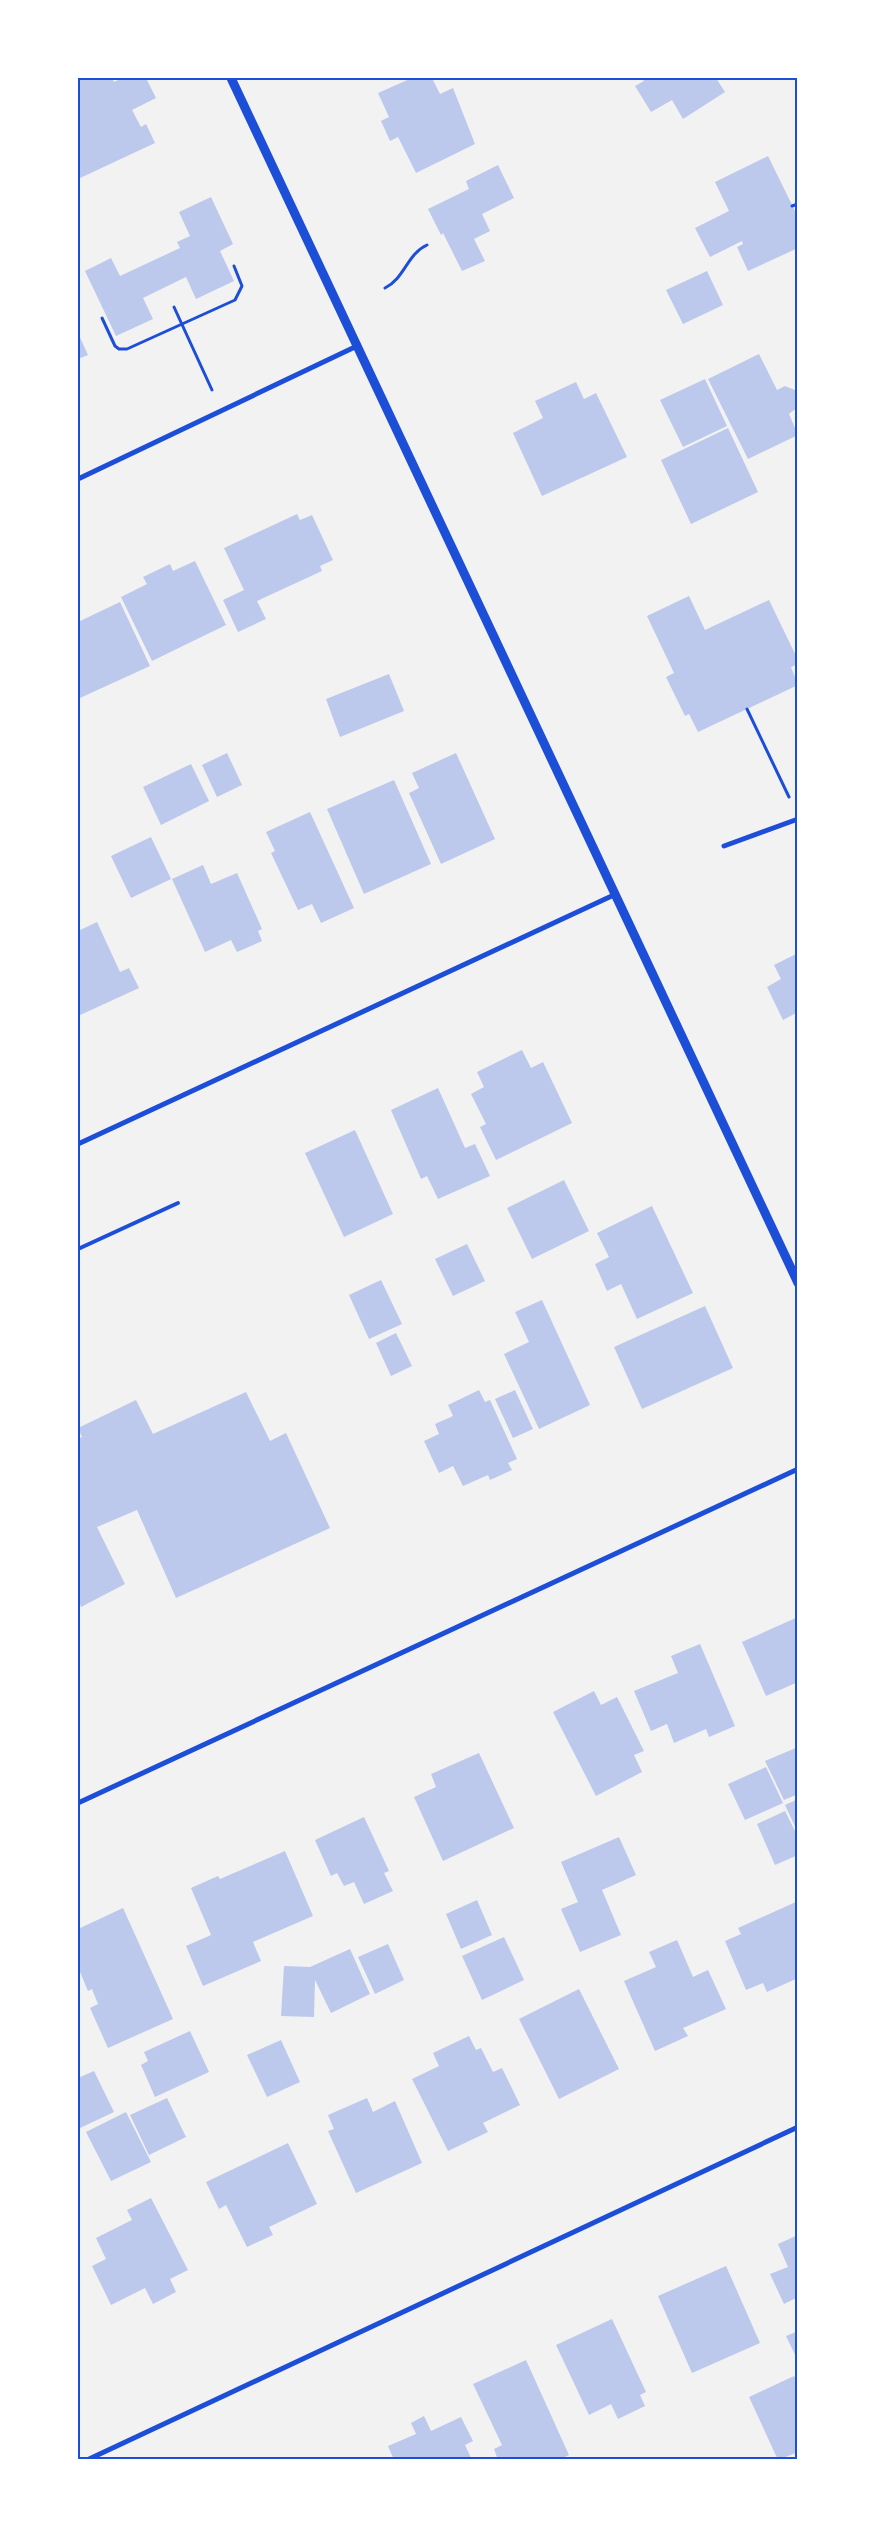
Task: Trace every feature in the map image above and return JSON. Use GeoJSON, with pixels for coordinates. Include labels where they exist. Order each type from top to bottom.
{"type":"FeatureCollection","features":[{"type":"Feature","properties":{"kind":"street"},"geometry":{"type":"LineString","coordinates":[[231,78],[798,1283]]}},
{"type":"Feature","properties":{"kind":"street"},"geometry":{"type":"LineString","coordinates":[[78,478],[357,346]]}},
{"type":"Feature","properties":{"kind":"street"},"geometry":{"type":"LineString","coordinates":[[724,846],[798,819]]}},
{"type":"Feature","properties":{"kind":"street"},"geometry":{"type":"LineString","coordinates":[[78,1144],[616,894]]}},
{"type":"Feature","properties":{"kind":"street"},"geometry":{"type":"LineString","coordinates":[[78,1803],[798,1469]]}},
{"type":"Feature","properties":{"kind":"street"},"geometry":{"type":"LineString","coordinates":[[87,2460],[798,2126]]}},
{"type":"Feature","properties":{"kind":"lane"},"geometry":{"type":"LineString","coordinates":[[78,1248],[178,1203]]}},
{"type":"Feature","properties":{"kind":"path"},"geometry":{"type":"LineString","coordinates":[[792,206],[798,204]]}},
{"type":"Feature","properties":{"kind":"path"},"geometry":{"type":"LineString","coordinates":[[385,288],[400,278],[413,255],[427,244]]}},
{"type":"Feature","properties":{"kind":"path"},"geometry":{"type":"LineString","coordinates":[[102,318],[115,346],[123,350],[235,300],[239,296],[242,286],[234,266]]}},
{"type":"Feature","properties":{"kind":"path"},"geometry":{"type":"LineString","coordinates":[[174,307],[215,395]]}},
{"type":"Feature","properties":{"kind":"path"},"geometry":{"type":"LineString","coordinates":[[748,709],[791,800]]}},
{"type":"Feature","properties":{"kind":"building"},"geometry":{"type":"Polygon","coordinates":[[[78,78],[112,78],[114,82],[122,78],[146,78],[156,98],[132,110],[141,127],[146,124],[155,143],[78,179],[78,78]]]}},
{"type":"Feature","properties":{"kind":"building"},"geometry":{"type":"Polygon","coordinates":[[[412,78],[432,78],[440,94],[453,88],[475,144],[416,173],[398,137],[390,141],[381,121],[389,117],[378,93],[412,78]]]}},
{"type":"Feature","properties":{"kind":"building"},"geometry":{"type":"Polygon","coordinates":[[[642,78],[716,78],[725,92],[683,119],[672,100],[651,112],[635,86],[644,81],[642,78]]]}},
{"type":"Feature","properties":{"kind":"building"},"geometry":{"type":"Polygon","coordinates":[[[768,156],[798,217],[798,248],[748,271],[737,247],[743,244],[742,241],[710,257],[695,228],[729,211],[715,182],[768,156]]]}},
{"type":"Feature","properties":{"kind":"building"},"geometry":{"type":"Polygon","coordinates":[[[498,165],[514,198],[482,214],[490,231],[474,239],[485,261],[462,271],[443,233],[441,235],[428,209],[469,189],[466,181],[498,165]]]}},
{"type":"Feature","properties":{"kind":"building"},"geometry":{"type":"Polygon","coordinates":[[[211,197],[233,244],[220,251],[234,281],[196,299],[186,277],[143,298],[153,319],[116,336],[85,271],[111,258],[120,276],[180,248],[177,242],[190,236],[179,212],[211,197]]]}},
{"type":"Feature","properties":{"kind":"building"},"geometry":{"type":"Polygon","coordinates":[[[707,271],[723,305],[683,324],[666,290],[707,271]]]}},
{"type":"Feature","properties":{"kind":"building"},"geometry":{"type":"Polygon","coordinates":[[[78,333],[88,355],[78,359],[78,333]]]}},
{"type":"Feature","properties":{"kind":"building"},"geometry":{"type":"Polygon","coordinates":[[[759,354],[777,390],[785,386],[795,390],[798,407],[789,414],[798,435],[748,459],[708,379],[759,354]]]}},
{"type":"Feature","properties":{"kind":"building"},"geometry":{"type":"Polygon","coordinates":[[[705,379],[727,426],[683,447],[660,400],[705,379]]]}},
{"type":"Feature","properties":{"kind":"building"},"geometry":{"type":"Polygon","coordinates":[[[576,382],[584,399],[596,393],[627,457],[542,496],[513,433],[543,418],[535,401],[576,382]]]}},
{"type":"Feature","properties":{"kind":"building"},"geometry":{"type":"Polygon","coordinates":[[[728,428],[758,492],[691,524],[661,460],[728,428]]]}},
{"type":"Feature","properties":{"kind":"building"},"geometry":{"type":"Polygon","coordinates":[[[297,514],[300,520],[312,515],[333,560],[320,566],[322,571],[257,601],[266,619],[238,632],[223,600],[244,590],[224,548],[297,514]]]}},
{"type":"Feature","properties":{"kind":"building"},"geometry":{"type":"Polygon","coordinates":[[[195,561],[226,625],[152,661],[121,597],[147,584],[143,577],[170,564],[173,571],[195,561]]]}},
{"type":"Feature","properties":{"kind":"building"},"geometry":{"type":"Polygon","coordinates":[[[689,596],[705,630],[769,600],[798,660],[798,664],[791,667],[798,685],[698,732],[689,714],[685,716],[666,677],[674,673],[647,616],[689,596]]]}},
{"type":"Feature","properties":{"kind":"building"},"geometry":{"type":"Polygon","coordinates":[[[120,602],[150,666],[80,698],[78,693],[78,622],[120,602]]]}},
{"type":"Feature","properties":{"kind":"building"},"geometry":{"type":"Polygon","coordinates":[[[389,674],[404,711],[340,737],[326,699],[389,674]]]}},
{"type":"Feature","properties":{"kind":"building"},"geometry":{"type":"Polygon","coordinates":[[[227,753],[242,785],[217,797],[202,765],[227,753]]]}},
{"type":"Feature","properties":{"kind":"building"},"geometry":{"type":"Polygon","coordinates":[[[456,753],[495,839],[441,864],[409,793],[419,788],[412,773],[456,753]]]}},
{"type":"Feature","properties":{"kind":"building"},"geometry":{"type":"Polygon","coordinates":[[[191,764],[209,801],[161,825],[143,787],[191,764]]]}},
{"type":"Feature","properties":{"kind":"building"},"geometry":{"type":"Polygon","coordinates":[[[394,780],[431,864],[364,894],[327,809],[394,780]]]}},
{"type":"Feature","properties":{"kind":"building"},"geometry":{"type":"Polygon","coordinates":[[[310,812],[354,908],[321,923],[312,904],[298,910],[271,853],[275,851],[266,832],[310,812]]]}},
{"type":"Feature","properties":{"kind":"building"},"geometry":{"type":"Polygon","coordinates":[[[151,837],[171,879],[131,898],[111,856],[151,837]]]}},
{"type":"Feature","properties":{"kind":"building"},"geometry":{"type":"Polygon","coordinates":[[[203,865],[211,884],[237,873],[262,929],[258,931],[262,941],[237,952],[231,940],[205,952],[172,879],[203,865]]]}},
{"type":"Feature","properties":{"kind":"building"},"geometry":{"type":"Polygon","coordinates":[[[97,922],[120,972],[129,968],[139,988],[78,1016],[78,931],[97,922]]]}},
{"type":"Feature","properties":{"kind":"building"},"geometry":{"type":"Polygon","coordinates":[[[798,953],[798,1017],[796,1013],[783,1020],[767,987],[781,979],[774,965],[798,953]]]}},
{"type":"Feature","properties":{"kind":"building"},"geometry":{"type":"Polygon","coordinates":[[[522,1050],[531,1068],[543,1062],[572,1123],[496,1160],[480,1127],[486,1124],[471,1094],[484,1087],[477,1072],[522,1050]]]}},
{"type":"Feature","properties":{"kind":"building"},"geometry":{"type":"Polygon","coordinates":[[[438,1088],[465,1148],[475,1144],[490,1176],[438,1199],[427,1176],[421,1179],[391,1110],[438,1088]]]}},
{"type":"Feature","properties":{"kind":"building"},"geometry":{"type":"Polygon","coordinates":[[[355,1130],[393,1214],[344,1237],[305,1153],[355,1130]]]}},
{"type":"Feature","properties":{"kind":"building"},"geometry":{"type":"Polygon","coordinates":[[[564,1180],[589,1231],[532,1259],[507,1208],[564,1180]]]}},
{"type":"Feature","properties":{"kind":"building"},"geometry":{"type":"Polygon","coordinates":[[[652,1206],[693,1293],[637,1319],[621,1284],[607,1291],[595,1264],[609,1257],[597,1233],[652,1206]]]}},
{"type":"Feature","properties":{"kind":"building"},"geometry":{"type":"Polygon","coordinates":[[[467,1244],[485,1281],[453,1296],[435,1259],[467,1244]]]}},
{"type":"Feature","properties":{"kind":"building"},"geometry":{"type":"Polygon","coordinates":[[[381,1280],[402,1324],[369,1339],[349,1295],[381,1280]]]}},
{"type":"Feature","properties":{"kind":"building"},"geometry":{"type":"Polygon","coordinates":[[[542,1300],[590,1405],[539,1429],[504,1354],[529,1342],[515,1312],[542,1300]]]}},
{"type":"Feature","properties":{"kind":"building"},"geometry":{"type":"Polygon","coordinates":[[[705,1306],[733,1368],[642,1409],[614,1347],[705,1306]]]}},
{"type":"Feature","properties":{"kind":"building"},"geometry":{"type":"Polygon","coordinates":[[[396,1333],[412,1366],[391,1376],[376,1343],[396,1333]]]}},
{"type":"Feature","properties":{"kind":"building"},"geometry":{"type":"Polygon","coordinates":[[[479,1390],[485,1402],[490,1400],[517,1459],[508,1463],[512,1470],[490,1480],[488,1475],[463,1486],[453,1466],[439,1473],[424,1441],[439,1434],[435,1424],[453,1416],[448,1405],[479,1390]]]}},
{"type":"Feature","properties":{"kind":"building"},"geometry":{"type":"Polygon","coordinates":[[[515,1390],[533,1429],[513,1438],[495,1399],[515,1390]]]}},
{"type":"Feature","properties":{"kind":"building"},"geometry":{"type":"Polygon","coordinates":[[[246,1392],[270,1441],[286,1433],[330,1528],[176,1598],[137,1510],[97,1527],[125,1584],[81,1607],[78,1598],[78,1439],[82,1437],[78,1428],[136,1400],[153,1434],[246,1392]]]}},
{"type":"Feature","properties":{"kind":"building"},"geometry":{"type":"Polygon","coordinates":[[[798,1617],[798,1682],[766,1696],[742,1642],[798,1617]]]}},
{"type":"Feature","properties":{"kind":"building"},"geometry":{"type":"Polygon","coordinates":[[[700,1644],[735,1726],[709,1737],[706,1729],[674,1743],[667,1724],[651,1731],[634,1691],[678,1673],[671,1656],[700,1644]]]}},
{"type":"Feature","properties":{"kind":"building"},"geometry":{"type":"Polygon","coordinates":[[[594,1691],[601,1705],[617,1697],[644,1751],[634,1755],[642,1772],[596,1796],[553,1712],[594,1691]]]}},
{"type":"Feature","properties":{"kind":"building"},"geometry":{"type":"Polygon","coordinates":[[[798,1747],[798,1794],[784,1800],[765,1761],[798,1747]]]}},
{"type":"Feature","properties":{"kind":"building"},"geometry":{"type":"Polygon","coordinates":[[[479,1753],[514,1828],[443,1861],[414,1797],[436,1787],[431,1774],[479,1753]]]}},
{"type":"Feature","properties":{"kind":"building"},"geometry":{"type":"Polygon","coordinates":[[[766,1767],[783,1803],[745,1820],[728,1784],[766,1767]]]}},
{"type":"Feature","properties":{"kind":"building"},"geometry":{"type":"Polygon","coordinates":[[[798,1799],[798,1833],[785,1805],[798,1799]]]}},
{"type":"Feature","properties":{"kind":"building"},"geometry":{"type":"Polygon","coordinates":[[[785,1811],[798,1837],[798,1855],[775,1865],[757,1824],[785,1811]]]}},
{"type":"Feature","properties":{"kind":"building"},"geometry":{"type":"Polygon","coordinates":[[[364,1817],[389,1871],[384,1873],[393,1891],[364,1904],[354,1882],[344,1886],[337,1873],[331,1876],[315,1840],[364,1817]]]}},
{"type":"Feature","properties":{"kind":"building"},"geometry":{"type":"Polygon","coordinates":[[[619,1837],[636,1875],[602,1890],[621,1935],[580,1952],[561,1909],[578,1902],[561,1862],[619,1837]]]}},
{"type":"Feature","properties":{"kind":"building"},"geometry":{"type":"Polygon","coordinates":[[[285,1851],[313,1916],[253,1942],[261,1961],[203,1986],[186,1946],[211,1935],[191,1888],[218,1876],[220,1879],[285,1851]]]}},
{"type":"Feature","properties":{"kind":"building"},"geometry":{"type":"Polygon","coordinates":[[[477,1900],[492,1935],[461,1949],[446,1914],[477,1900]]]}},
{"type":"Feature","properties":{"kind":"building"},"geometry":{"type":"Polygon","coordinates":[[[798,1901],[798,1978],[767,1992],[763,1983],[746,1990],[725,1941],[741,1934],[738,1928],[798,1901]]]}},
{"type":"Feature","properties":{"kind":"building"},"geometry":{"type":"Polygon","coordinates":[[[123,1908],[173,2019],[108,2048],[90,2008],[98,2004],[92,1989],[88,1991],[78,1967],[78,1929],[123,1908]]]}},
{"type":"Feature","properties":{"kind":"building"},"geometry":{"type":"Polygon","coordinates":[[[504,1937],[524,1980],[482,2000],[462,1956],[504,1937]]]}},
{"type":"Feature","properties":{"kind":"building"},"geometry":{"type":"Polygon","coordinates":[[[677,1940],[693,1977],[708,1970],[726,2009],[683,2028],[688,2036],[655,2051],[624,1981],[656,1967],[649,1952],[677,1940]]]}},
{"type":"Feature","properties":{"kind":"building"},"geometry":{"type":"Polygon","coordinates":[[[388,1944],[404,1980],[375,1994],[358,1957],[388,1944]]]}},
{"type":"Feature","properties":{"kind":"building"},"geometry":{"type":"Polygon","coordinates":[[[350,1949],[370,1994],[331,2013],[315,1980],[314,2017],[281,2016],[284,1966],[310,1967],[350,1949]]]}},
{"type":"Feature","properties":{"kind":"building"},"geometry":{"type":"Polygon","coordinates":[[[579,1989],[619,2069],[559,2099],[519,2019],[579,1989]]]}},
{"type":"Feature","properties":{"kind":"building"},"geometry":{"type":"Polygon","coordinates":[[[190,2031],[209,2072],[155,2097],[141,2065],[148,2061],[144,2052],[190,2031]]]}},
{"type":"Feature","properties":{"kind":"building"},"geometry":{"type":"Polygon","coordinates":[[[469,2036],[476,2050],[481,2048],[493,2072],[502,2068],[520,2105],[483,2123],[488,2132],[448,2151],[412,2079],[439,2066],[433,2053],[469,2036]]]}},
{"type":"Feature","properties":{"kind":"building"},"geometry":{"type":"Polygon","coordinates":[[[281,2040],[300,2082],[267,2097],[247,2055],[281,2040]]]}},
{"type":"Feature","properties":{"kind":"building"},"geometry":{"type":"Polygon","coordinates":[[[94,2071],[114,2112],[78,2129],[78,2078],[94,2071]]]}},
{"type":"Feature","properties":{"kind":"building"},"geometry":{"type":"Polygon","coordinates":[[[167,2098],[186,2137],[149,2155],[130,2115],[167,2098]]]}},
{"type":"Feature","properties":{"kind":"building"},"geometry":{"type":"Polygon","coordinates":[[[367,2098],[373,2112],[395,2101],[422,2163],[356,2193],[328,2131],[334,2129],[328,2115],[367,2098]]]}},
{"type":"Feature","properties":{"kind":"building"},"geometry":{"type":"Polygon","coordinates":[[[126,2112],[151,2162],[111,2181],[86,2132],[126,2112]]]}},
{"type":"Feature","properties":{"kind":"building"},"geometry":{"type":"Polygon","coordinates":[[[288,2143],[317,2204],[269,2227],[273,2235],[247,2247],[226,2205],[219,2209],[206,2182],[288,2143]]]}},
{"type":"Feature","properties":{"kind":"building"},"geometry":{"type":"Polygon","coordinates":[[[151,2198],[188,2270],[170,2279],[176,2292],[153,2304],[145,2288],[111,2305],[92,2266],[106,2259],[96,2238],[132,2220],[127,2210],[151,2198]]]}},
{"type":"Feature","properties":{"kind":"building"},"geometry":{"type":"Polygon","coordinates":[[[798,2235],[798,2297],[784,2304],[770,2274],[788,2267],[778,2244],[798,2235]]]}},
{"type":"Feature","properties":{"kind":"building"},"geometry":{"type":"Polygon","coordinates":[[[726,2266],[760,2343],[692,2373],[658,2296],[726,2266]]]}},
{"type":"Feature","properties":{"kind":"building"},"geometry":{"type":"Polygon","coordinates":[[[612,2319],[646,2392],[640,2395],[645,2406],[618,2419],[611,2404],[589,2415],[556,2345],[612,2319]]]}},
{"type":"Feature","properties":{"kind":"building"},"geometry":{"type":"Polygon","coordinates":[[[798,2331],[798,2361],[786,2336],[798,2331]]]}},
{"type":"Feature","properties":{"kind":"building"},"geometry":{"type":"Polygon","coordinates":[[[526,2360],[569,2455],[559,2460],[498,2460],[494,2449],[502,2445],[473,2384],[526,2360]]]}},
{"type":"Feature","properties":{"kind":"building"},"geometry":{"type":"Polygon","coordinates":[[[794,2376],[798,2383],[798,2452],[778,2460],[749,2397],[794,2376]]]}},
{"type":"Feature","properties":{"kind":"building"},"geometry":{"type":"Polygon","coordinates":[[[424,2416],[431,2431],[461,2417],[473,2441],[465,2445],[472,2460],[394,2460],[388,2446],[416,2434],[411,2423],[424,2416]]]}}]}
